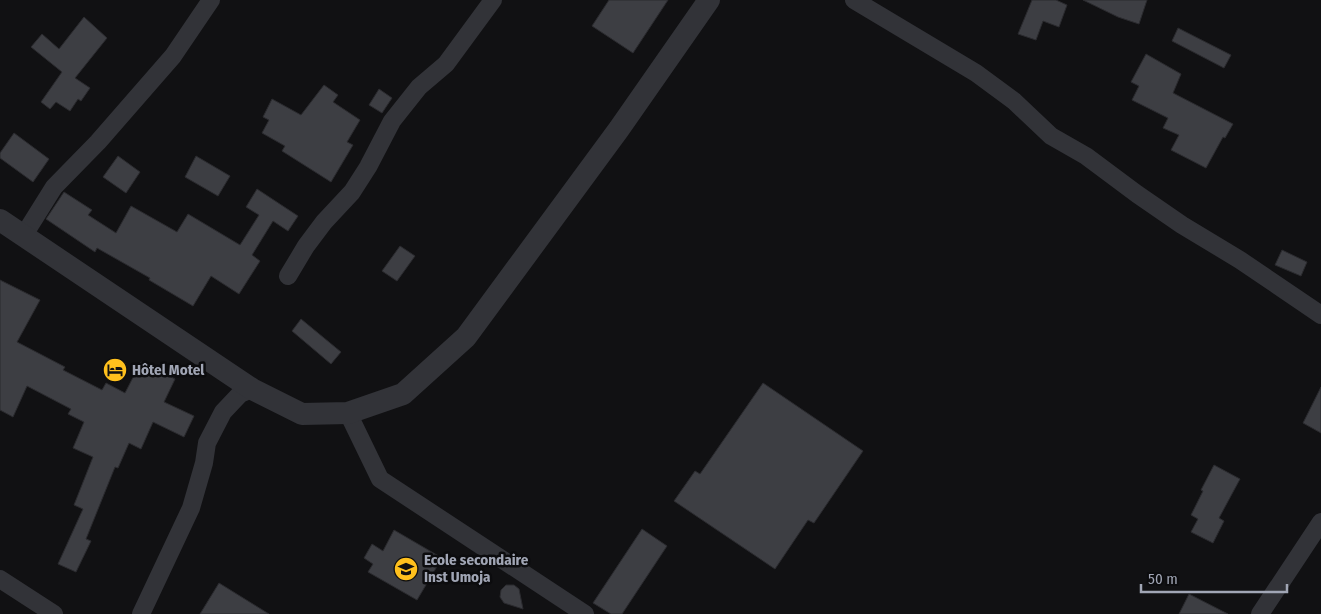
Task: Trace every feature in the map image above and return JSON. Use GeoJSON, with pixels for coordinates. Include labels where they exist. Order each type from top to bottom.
{"type":"FeatureCollection","features":[{"type":"Feature","properties":{"kind":"street"},"geometry":{"type":"LineString","coordinates":[[24,235],[54,187],[98,142],[173,56],[211,0]]}},
{"type":"Feature","properties":{"kind":"street"},"geometry":{"type":"LineString","coordinates":[[288,276],[315,234],[352,192],[368,167],[392,121],[419,87],[446,64],[493,0]]}},
{"type":"Feature","properties":{"kind":"street"},"geometry":{"type":"LineString","coordinates":[[0,220],[252,389],[302,414],[348,413],[403,394],[466,337],[619,128],[709,0]]}},
{"type":"Feature","properties":{"kind":"street"},"geometry":{"type":"LineString","coordinates":[[854,0],[976,73],[1014,101],[1051,136],[1086,156],[1182,226],[1240,260],[1321,315]]}},
{"type":"Feature","properties":{"kind":"street"},"geometry":{"type":"LineString","coordinates":[[141,614],[191,508],[204,463],[207,443],[224,412],[240,394],[252,389]]}},
{"type":"Feature","properties":{"kind":"street"},"geometry":{"type":"LineString","coordinates":[[348,413],[380,479],[585,614]]}},
{"type":"Feature","properties":{"kind":"street"},"geometry":{"type":"LineString","coordinates":[[1260,614],[1321,522]]}},
{"type":"Feature","properties":{"kind":"street"},"geometry":{"type":"LineString","coordinates":[[0,579],[54,614]]}},
{"type":"Feature","properties":{"kind":"building"},"geometry":{"type":"Polygon","coordinates":[[[609,0],[668,0],[633,53],[592,26],[609,0]]]}},
{"type":"Feature","properties":{"kind":"building"},"geometry":{"type":"Polygon","coordinates":[[[1032,0],[1056,0],[1067,5],[1059,27],[1043,21],[1036,40],[1018,34],[1032,0]]]}},
{"type":"Feature","properties":{"kind":"building"},"geometry":{"type":"Polygon","coordinates":[[[1083,0],[1147,0],[1139,24],[1118,17],[1083,0]]]}},
{"type":"Feature","properties":{"kind":"building"},"geometry":{"type":"Polygon","coordinates":[[[84,17],[107,38],[75,78],[90,88],[81,101],[78,99],[70,111],[56,102],[50,109],[41,102],[62,72],[31,47],[42,34],[59,49],[84,17]]]}},
{"type":"Feature","properties":{"kind":"building"},"geometry":{"type":"Polygon","coordinates":[[[1178,28],[1231,55],[1224,68],[1172,41],[1178,28]]]}},
{"type":"Feature","properties":{"kind":"building"},"geometry":{"type":"Polygon","coordinates":[[[1146,54],[1181,74],[1173,93],[1233,124],[1225,138],[1223,137],[1206,168],[1171,150],[1179,135],[1163,128],[1168,118],[1132,100],[1139,86],[1131,82],[1146,54]]]}},
{"type":"Feature","properties":{"kind":"building"},"geometry":{"type":"Polygon","coordinates":[[[324,85],[338,95],[333,102],[360,120],[347,142],[353,145],[331,182],[282,151],[285,146],[262,133],[269,120],[263,117],[272,99],[301,115],[324,85]]]}},
{"type":"Feature","properties":{"kind":"building"},"geometry":{"type":"Polygon","coordinates":[[[379,89],[392,98],[382,113],[369,105],[379,89]]]}},
{"type":"Feature","properties":{"kind":"building"},"geometry":{"type":"Polygon","coordinates":[[[14,133],[49,159],[33,182],[0,158],[0,153],[14,133]]]}},
{"type":"Feature","properties":{"kind":"building"},"geometry":{"type":"Polygon","coordinates":[[[118,156],[140,172],[126,193],[103,177],[118,156]]]}},
{"type":"Feature","properties":{"kind":"building"},"geometry":{"type":"Polygon","coordinates":[[[196,156],[230,176],[218,196],[185,177],[196,156]]]}},
{"type":"Feature","properties":{"kind":"building"},"geometry":{"type":"Polygon","coordinates":[[[257,189],[298,216],[288,231],[273,221],[252,255],[260,261],[239,294],[211,276],[193,306],[149,280],[150,278],[97,248],[95,252],[46,219],[64,192],[92,210],[88,215],[116,233],[131,206],[177,232],[188,214],[240,245],[259,215],[246,207],[257,189]]]}},
{"type":"Feature","properties":{"kind":"building"},"geometry":{"type":"Polygon","coordinates":[[[400,246],[415,256],[397,281],[382,271],[400,246]]]}},
{"type":"Feature","properties":{"kind":"building"},"geometry":{"type":"Polygon","coordinates":[[[1282,250],[1307,262],[1301,276],[1275,265],[1282,250]]]}},
{"type":"Feature","properties":{"kind":"building"},"geometry":{"type":"Polygon","coordinates":[[[0,280],[40,300],[17,342],[65,367],[63,370],[102,390],[106,383],[125,393],[141,362],[175,379],[164,402],[194,416],[184,437],[153,422],[141,449],[129,443],[118,468],[115,467],[86,539],[91,541],[76,572],[58,564],[83,509],[74,505],[93,457],[73,448],[84,422],[68,414],[71,409],[27,386],[13,417],[0,410],[0,280]]]}},
{"type":"Feature","properties":{"kind":"building"},"geometry":{"type":"Polygon","coordinates":[[[301,319],[341,352],[331,364],[292,331],[301,319]]]}},
{"type":"Feature","properties":{"kind":"building"},"geometry":{"type":"Polygon","coordinates":[[[763,383],[863,451],[814,523],[808,520],[775,569],[674,501],[695,471],[700,474],[763,383]]]}},
{"type":"Feature","properties":{"kind":"building"},"geometry":{"type":"Polygon","coordinates":[[[1321,387],[1321,433],[1303,423],[1321,387]]]}},
{"type":"Feature","properties":{"kind":"building"},"geometry":{"type":"Polygon","coordinates":[[[1214,465],[1240,479],[1219,518],[1224,521],[1213,543],[1191,532],[1198,519],[1191,515],[1214,465]]]}},
{"type":"Feature","properties":{"kind":"building"},"geometry":{"type":"Polygon","coordinates":[[[642,529],[667,546],[622,614],[611,614],[593,603],[642,529]]]}},
{"type":"Feature","properties":{"kind":"building","name":"Ecole secondaire Inst Umoja"},"geometry":{"type":"Polygon","coordinates":[[[394,530],[442,558],[417,600],[368,572],[373,564],[364,558],[372,544],[383,551],[394,530]]]}},
{"type":"Feature","properties":{"kind":"building"},"geometry":{"type":"Polygon","coordinates":[[[219,583],[269,614],[200,614],[219,583]]]}},
{"type":"Feature","properties":{"kind":"building"},"geometry":{"type":"Polygon","coordinates":[[[506,585],[514,585],[519,589],[523,609],[504,603],[500,597],[501,590],[506,585]]]}},
{"type":"Feature","properties":{"kind":"building"},"geometry":{"type":"Polygon","coordinates":[[[1189,594],[1228,614],[1179,614],[1189,594]]]}},
{"type":"Feature","properties":{"kind":"place","name":"Hôtel Motel"},"geometry":{"type":"Point","coordinates":[115,370]}},
{"type":"Feature","properties":{"kind":"place","name":"Ecole secondaire Inst Umoja"},"geometry":{"type":"Point","coordinates":[406,569]}}]}
